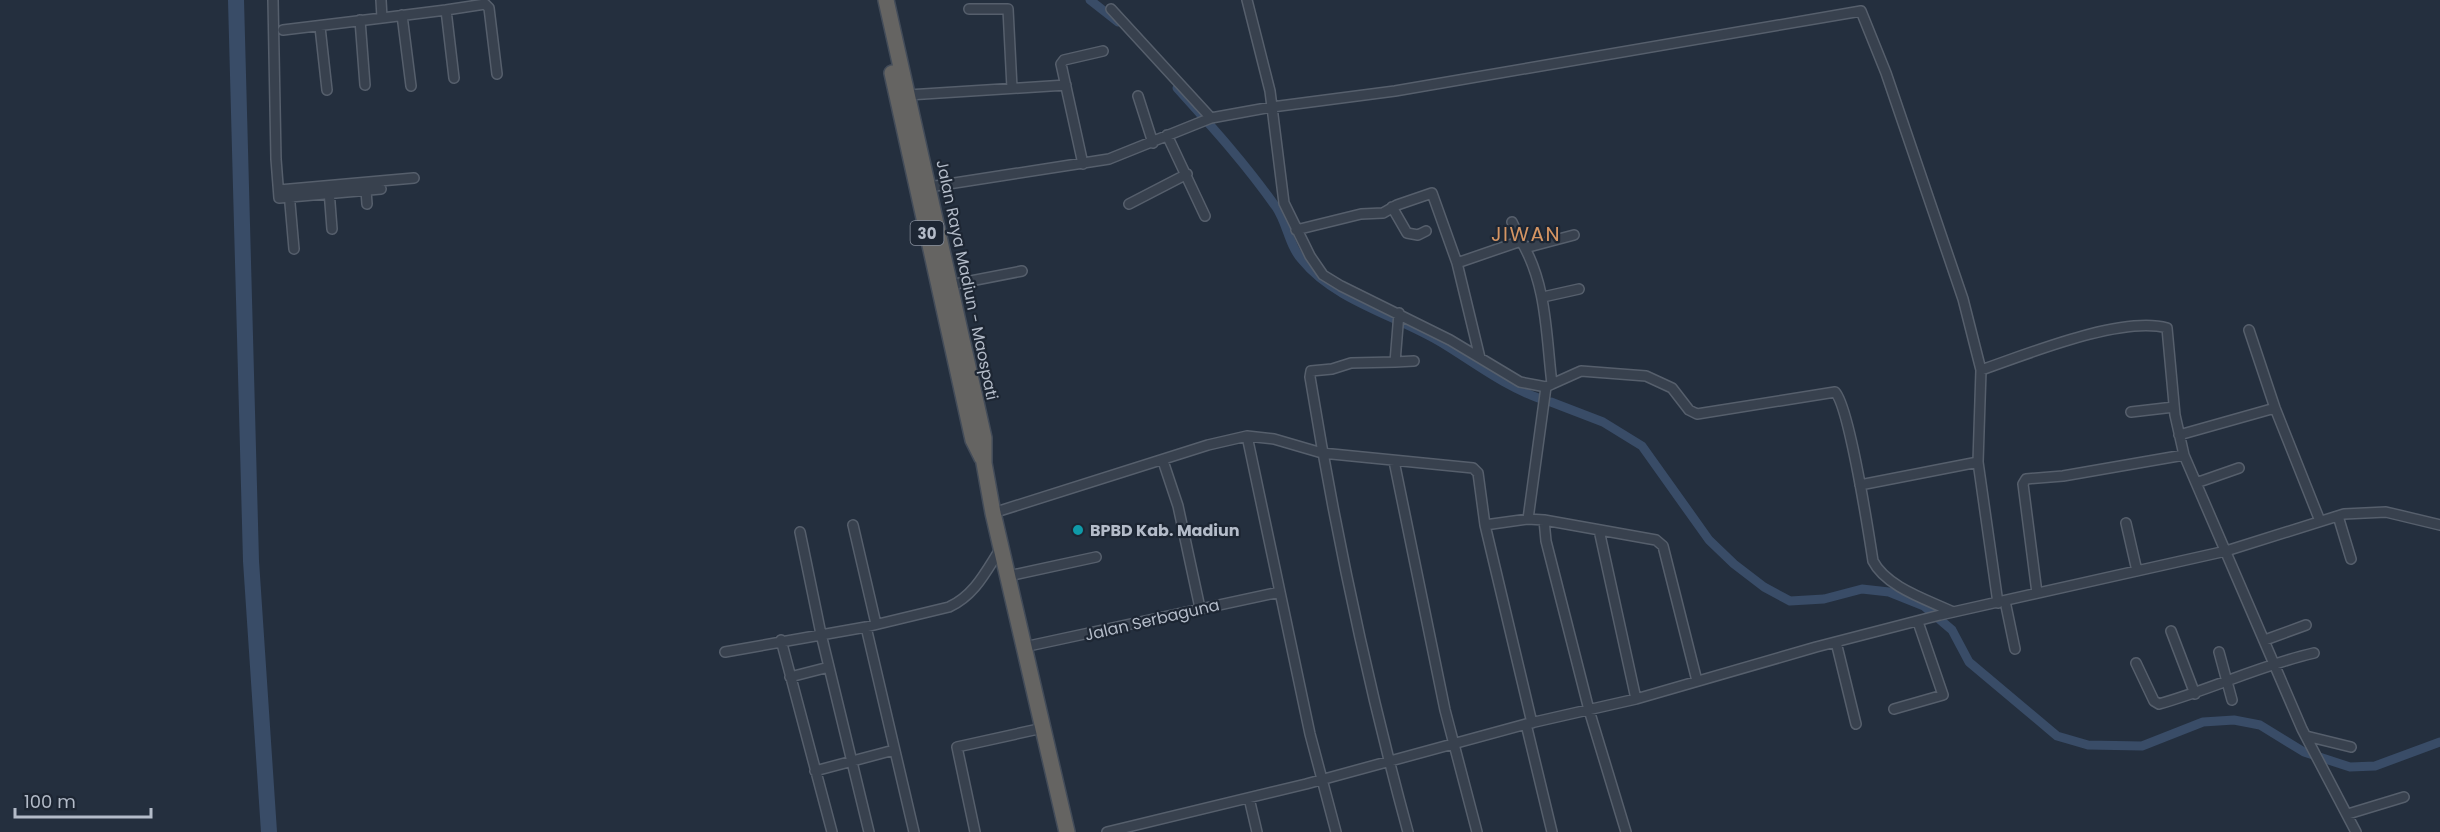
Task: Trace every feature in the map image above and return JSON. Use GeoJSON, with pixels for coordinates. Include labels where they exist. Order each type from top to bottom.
{"type":"FeatureCollection","features":[{"type":"Feature","properties":{"kind":"highway","name":"Jalan Raya Madiun - Maospati"},"geometry":{"type":"LineString","coordinates":[[880,0],[908,94],[929,187],[950,285],[956,340]]}},
{"type":"Feature","properties":{"kind":"highway","name":"Jalan Raya Madiun - Maospati"},"geometry":{"type":"LineString","coordinates":[[880,0],[956,340],[973,440],[984,463],[993,513],[1066,832]]}},
{"type":"Feature","properties":{"kind":"street"},"geometry":{"type":"LineString","coordinates":[[273,0],[286,192],[294,249]]}},
{"type":"Feature","properties":{"kind":"street"},"geometry":{"type":"LineString","coordinates":[[381,0],[382,18]]}},
{"type":"Feature","properties":{"kind":"street"},"geometry":{"type":"LineString","coordinates":[[1247,0],[1264,61],[1272,106],[1282,196],[1296,230],[1323,275],[1533,387],[1549,386],[1581,371],[1646,376],[1672,388],[1689,410],[1697,414],[1835,392],[1841,402],[1860,485],[1873,561],[1877,569],[1916,594],[1953,612]]}},
{"type":"Feature","properties":{"kind":"street"},"geometry":{"type":"LineString","coordinates":[[283,30],[484,4],[489,8],[497,74]]}},
{"type":"Feature","properties":{"kind":"street"},"geometry":{"type":"LineString","coordinates":[[969,9],[1008,9],[1012,88]]}},
{"type":"Feature","properties":{"kind":"street"},"geometry":{"type":"LineString","coordinates":[[1111,9],[1210,119]]}},
{"type":"Feature","properties":{"kind":"street"},"geometry":{"type":"LineString","coordinates":[[446,10],[454,78]]}},
{"type":"Feature","properties":{"kind":"street"},"geometry":{"type":"LineString","coordinates":[[929,187],[1122,156],[1167,135],[1210,119],[1272,106],[1395,91],[1861,11],[1886,73],[1959,287],[1981,370],[1978,462],[2002,602],[2015,649]]}},
{"type":"Feature","properties":{"kind":"street"},"geometry":{"type":"LineString","coordinates":[[402,15],[411,86]]}},
{"type":"Feature","properties":{"kind":"street"},"geometry":{"type":"LineString","coordinates":[[360,20],[365,85]]}},
{"type":"Feature","properties":{"kind":"street"},"geometry":{"type":"LineString","coordinates":[[320,27],[327,90]]}},
{"type":"Feature","properties":{"kind":"street"},"geometry":{"type":"LineString","coordinates":[[1083,164],[1063,61],[1103,51]]}},
{"type":"Feature","properties":{"kind":"street"},"geometry":{"type":"LineString","coordinates":[[908,94],[1066,85]]}},
{"type":"Feature","properties":{"kind":"street"},"geometry":{"type":"LineString","coordinates":[[1138,96],[1153,142]]}},
{"type":"Feature","properties":{"kind":"street"},"geometry":{"type":"LineString","coordinates":[[1167,135],[1205,216]]}},
{"type":"Feature","properties":{"kind":"street"},"geometry":{"type":"LineString","coordinates":[[1129,204],[1187,174]]}},
{"type":"Feature","properties":{"kind":"street"},"geometry":{"type":"LineString","coordinates":[[329,190],[414,178]]}},
{"type":"Feature","properties":{"kind":"street"},"geometry":{"type":"LineString","coordinates":[[286,192],[381,189]]}},
{"type":"Feature","properties":{"kind":"street"},"geometry":{"type":"LineString","coordinates":[[329,190],[332,229]]}},
{"type":"Feature","properties":{"kind":"street"},"geometry":{"type":"LineString","coordinates":[[366,190],[367,204]]}},
{"type":"Feature","properties":{"kind":"street"},"geometry":{"type":"LineString","coordinates":[[1296,230],[1361,214],[1383,213],[1392,207],[1432,193],[1458,263],[1480,358]]}},
{"type":"Feature","properties":{"kind":"street"},"geometry":{"type":"LineString","coordinates":[[1392,207],[1407,233],[1418,235],[1426,231]]}},
{"type":"Feature","properties":{"kind":"street"},"geometry":{"type":"LineString","coordinates":[[1512,222],[1543,297],[1549,386],[1528,519]]}},
{"type":"Feature","properties":{"kind":"street"},"geometry":{"type":"LineString","coordinates":[[1458,263],[1523,244],[1574,236]]}},
{"type":"Feature","properties":{"kind":"street"},"geometry":{"type":"LineString","coordinates":[[950,285],[1022,272]]}},
{"type":"Feature","properties":{"kind":"street"},"geometry":{"type":"LineString","coordinates":[[1543,297],[1578,289]]}},
{"type":"Feature","properties":{"kind":"street"},"geometry":{"type":"LineString","coordinates":[[1395,362],[1399,314]]}},
{"type":"Feature","properties":{"kind":"street"},"geometry":{"type":"LineString","coordinates":[[1981,370],[2096,332],[2164,327],[2168,332],[2174,406],[2184,456],[2306,736],[2356,832]]}},
{"type":"Feature","properties":{"kind":"street"},"geometry":{"type":"LineString","coordinates":[[2250,330],[2275,408],[2320,521]]}},
{"type":"Feature","properties":{"kind":"street"},"geometry":{"type":"LineString","coordinates":[[1408,832],[1368,678],[1322,453],[1311,370],[1332,369],[1351,363],[1414,361]]}},
{"type":"Feature","properties":{"kind":"street"},"geometry":{"type":"LineString","coordinates":[[2131,412],[2174,406]]}},
{"type":"Feature","properties":{"kind":"street"},"geometry":{"type":"LineString","coordinates":[[2179,435],[2275,408]]}},
{"type":"Feature","properties":{"kind":"street"},"geometry":{"type":"LineString","coordinates":[[1247,436],[1322,779],[1336,832]]}},
{"type":"Feature","properties":{"kind":"street"},"geometry":{"type":"LineString","coordinates":[[993,513],[1209,445],[1247,436],[1291,443],[1322,453],[1473,468],[1478,473],[1485,525],[1552,832]]}},
{"type":"Feature","properties":{"kind":"street"},"geometry":{"type":"LineString","coordinates":[[2037,592],[2024,484],[2026,479],[2063,477],[2184,456]]}},
{"type":"Feature","properties":{"kind":"street"},"geometry":{"type":"LineString","coordinates":[[1163,461],[1178,506],[1200,608]]}},
{"type":"Feature","properties":{"kind":"street"},"geometry":{"type":"LineString","coordinates":[[1394,461],[1454,743],[1477,832]]}},
{"type":"Feature","properties":{"kind":"street"},"geometry":{"type":"LineString","coordinates":[[1860,485],[1978,462]]}},
{"type":"Feature","properties":{"kind":"street"},"geometry":{"type":"LineString","coordinates":[[2196,483],[2240,468]]}},
{"type":"Feature","properties":{"kind":"street"},"geometry":{"type":"LineString","coordinates":[[1107,832],[1389,762],[1529,723],[1636,699],[1940,615],[2226,551],[2338,516],[2386,512],[2440,525]]}},
{"type":"Feature","properties":{"kind":"street"},"geometry":{"type":"LineString","coordinates":[[2338,516],[2351,559]]}},
{"type":"Feature","properties":{"kind":"street"},"geometry":{"type":"LineString","coordinates":[[1485,525],[1528,519],[1544,520],[1656,540],[1663,546],[1697,681]]}},
{"type":"Feature","properties":{"kind":"street"},"geometry":{"type":"LineString","coordinates":[[1544,520],[1546,541],[1589,710],[1626,832]]}},
{"type":"Feature","properties":{"kind":"street"},"geometry":{"type":"LineString","coordinates":[[2126,523],[2137,571]]}},
{"type":"Feature","properties":{"kind":"street"},"geometry":{"type":"LineString","coordinates":[[853,525],[894,750],[914,832]]}},
{"type":"Feature","properties":{"kind":"street"},"geometry":{"type":"LineString","coordinates":[[1599,530],[1636,699]]}},
{"type":"Feature","properties":{"kind":"street"},"geometry":{"type":"LineString","coordinates":[[800,532],[821,634],[869,832]]}},
{"type":"Feature","properties":{"kind":"street"},"geometry":{"type":"LineString","coordinates":[[725,652],[781,640],[871,626],[961,602],[973,591],[1001,548]]}},
{"type":"Feature","properties":{"kind":"street"},"geometry":{"type":"LineString","coordinates":[[1008,576],[1096,556]]}},
{"type":"Feature","properties":{"kind":"street","name":"Jalan Serbaguna"},"geometry":{"type":"LineString","coordinates":[[1024,647],[1280,592]]}},
{"type":"Feature","properties":{"kind":"street"},"geometry":{"type":"LineString","coordinates":[[1894,708],[1943,695],[1921,621]]}},
{"type":"Feature","properties":{"kind":"street"},"geometry":{"type":"LineString","coordinates":[[2265,640],[2306,625]]}},
{"type":"Feature","properties":{"kind":"street"},"geometry":{"type":"LineString","coordinates":[[2171,631],[2195,694]]}},
{"type":"Feature","properties":{"kind":"street"},"geometry":{"type":"LineString","coordinates":[[781,640],[832,832]]}},
{"type":"Feature","properties":{"kind":"street"},"geometry":{"type":"LineString","coordinates":[[1836,642],[1856,724]]}},
{"type":"Feature","properties":{"kind":"street"},"geometry":{"type":"LineString","coordinates":[[2220,652],[2232,700]]}},
{"type":"Feature","properties":{"kind":"street"},"geometry":{"type":"LineString","coordinates":[[2136,663],[2155,703],[2195,694],[2274,662],[2314,653]]}},
{"type":"Feature","properties":{"kind":"street"},"geometry":{"type":"LineString","coordinates":[[790,677],[829,667]]}},
{"type":"Feature","properties":{"kind":"street"},"geometry":{"type":"LineString","coordinates":[[975,832],[957,747],[1043,728]]}},
{"type":"Feature","properties":{"kind":"street"},"geometry":{"type":"LineString","coordinates":[[2306,736],[2351,747]]}},
{"type":"Feature","properties":{"kind":"street"},"geometry":{"type":"LineString","coordinates":[[815,771],[894,750]]}},
{"type":"Feature","properties":{"kind":"street"},"geometry":{"type":"LineString","coordinates":[[2348,814],[2404,797]]}},
{"type":"Feature","properties":{"kind":"street"},"geometry":{"type":"LineString","coordinates":[[1249,798],[1257,832]]}},
{"type":"Feature","properties":{"kind":"waterway"},"geometry":{"type":"LineString","coordinates":[[236,0],[251,561],[269,832]]}},
{"type":"Feature","properties":{"kind":"waterway"},"geometry":{"type":"LineString","coordinates":[[1090,0],[1118,22]]}},
{"type":"Feature","properties":{"kind":"waterway"},"geometry":{"type":"LineString","coordinates":[[1177,88],[1228,146],[1276,207],[1298,254],[1316,274],[1349,297],[1425,333],[1502,381],[1541,399]]}},
{"type":"Feature","properties":{"kind":"waterway"},"geometry":{"type":"LineString","coordinates":[[1551,402],[1603,422],[1642,446],[1709,540],[1734,564],[1764,587],[1790,601],[1824,599],[1862,589],[1889,592],[1924,606],[1952,630],[1969,662],[2057,736],[2088,745],[2142,746],[2203,722],[2234,720],[2260,725],[2304,752],[2350,767],[2375,766],[2440,742]]}},
{"type":"Feature","properties":{"kind":"place","name":"BPBD Kab. Madiun"},"geometry":{"type":"Point","coordinates":[1078,530]}},
{"type":"Feature","properties":{"kind":"district","name":"JIWAN"},"geometry":{"type":"Point","coordinates":[1526,234]}}]}
